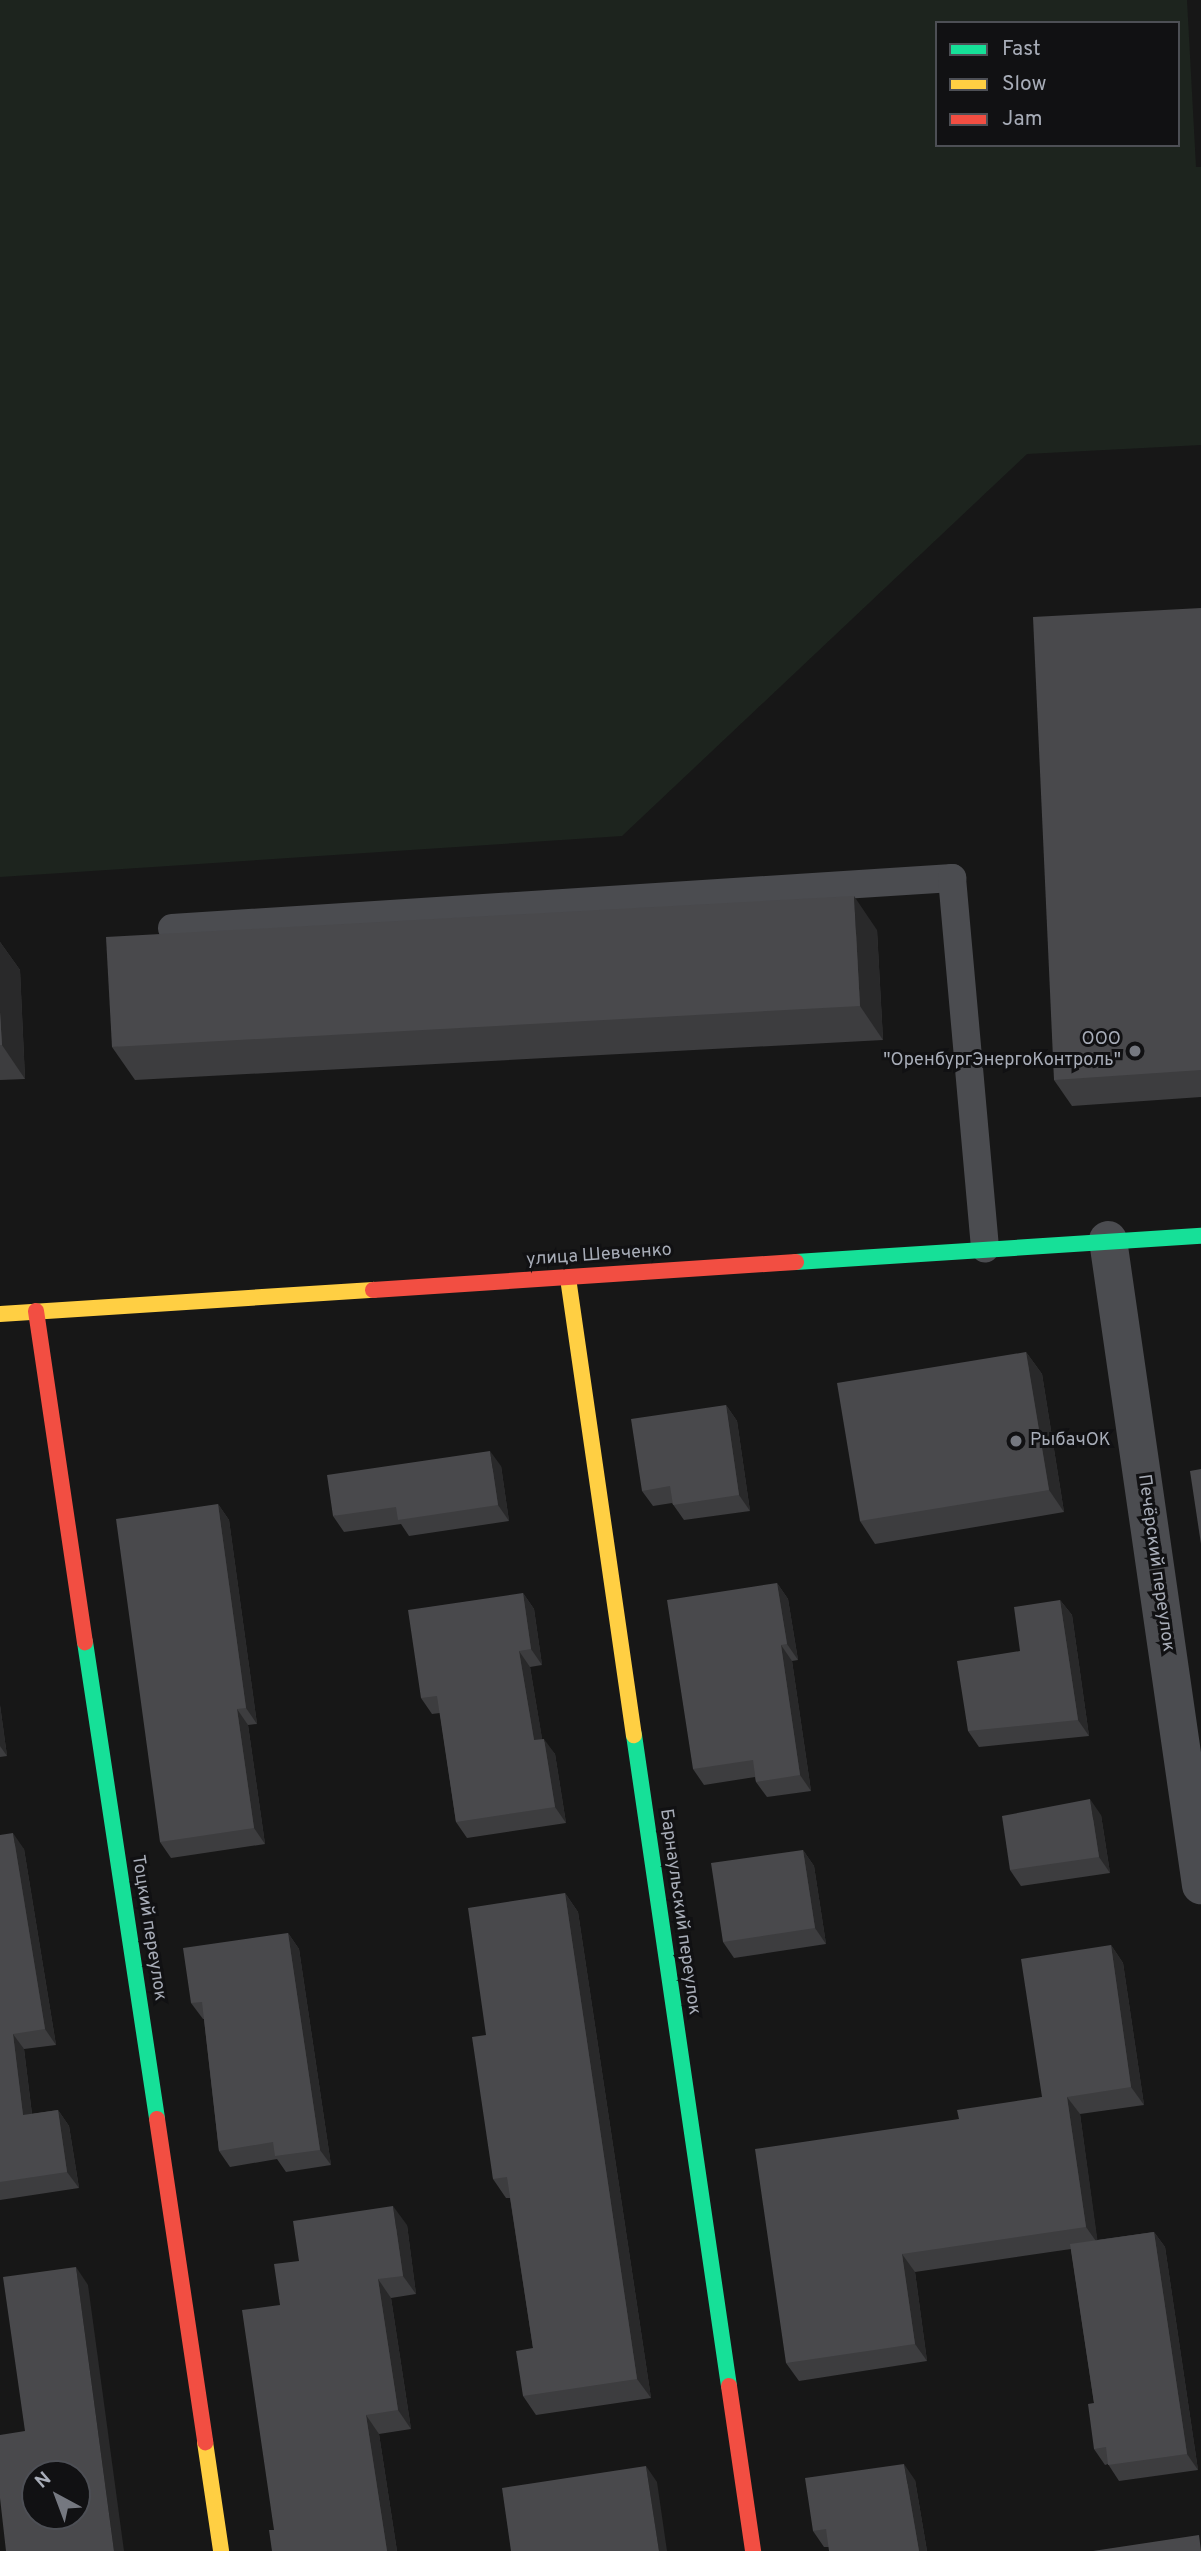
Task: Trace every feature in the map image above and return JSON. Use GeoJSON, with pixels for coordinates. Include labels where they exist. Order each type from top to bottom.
{"type":"FeatureCollection","features":[{"type":"Feature","properties":{"kind":"street","name":"улица Шевченко"},"geometry":{"type":"LineString","coordinates":[[0,1314],[1201,1236]]}},
{"type":"Feature","properties":{"kind":"street","name":"Печёрский переулок"},"geometry":{"type":"LineString","coordinates":[[1108,1240],[1201,1885]]}},
{"type":"Feature","properties":{"kind":"street","name":"Барнаульский переулок"},"geometry":{"type":"LineString","coordinates":[[568,1278],[753,2551]]}},
{"type":"Feature","properties":{"kind":"street","name":"Тоцкий переулок"},"geometry":{"type":"LineString","coordinates":[[36,1311],[222,2551]]}},
{"type":"Feature","properties":{"kind":"lane"},"geometry":{"type":"LineString","coordinates":[[172,928],[952,878],[985,1249]]}},
{"type":"Feature","properties":{"kind":"shaded area"},"geometry":{"type":"Polygon","coordinates":[[[0,0],[1187,0],[1196,167],[1201,167],[1201,445],[1027,454],[622,836],[0,877],[0,0]]]}},
{"type":"Feature","properties":{"kind":"building"},"geometry":{"type":"Polygon","coordinates":[[[1201,608],[1201,1070],[1054,1080],[1033,617],[1201,608]]]}},
{"type":"Feature","properties":{"kind":"building"},"geometry":{"type":"Polygon","coordinates":[[[854,896],[860,1006],[112,1047],[106,937],[854,896]]]}},
{"type":"Feature","properties":{"kind":"building"},"geometry":{"type":"Polygon","coordinates":[[[0,1012],[2,1045],[0,1045],[0,1012]]]}},
{"type":"Feature","properties":{"kind":"building"},"geometry":{"type":"Polygon","coordinates":[[[1026,1352],[1049,1490],[860,1521],[837,1383],[1026,1352]]]}},
{"type":"Feature","properties":{"kind":"building"},"geometry":{"type":"Polygon","coordinates":[[[726,1405],[739,1495],[673,1505],[670,1486],[642,1491],[631,1419],[726,1405]]]}},
{"type":"Feature","properties":{"kind":"building"},"geometry":{"type":"Polygon","coordinates":[[[490,1451],[498,1505],[398,1520],[396,1507],[333,1516],[327,1475],[490,1451]]]}},
{"type":"Feature","properties":{"kind":"building"},"geometry":{"type":"Polygon","coordinates":[[[1201,1469],[1201,1544],[1190,1471],[1201,1469]]]}},
{"type":"Feature","properties":{"kind":"building"},"geometry":{"type":"Polygon","coordinates":[[[218,1504],[246,1708],[237,1709],[254,1828],[160,1842],[116,1519],[218,1504]]]}},
{"type":"Feature","properties":{"kind":"building"},"geometry":{"type":"Polygon","coordinates":[[[777,1583],[787,1644],[781,1645],[800,1775],[756,1782],[753,1760],[693,1769],[667,1600],[777,1583]]]}},
{"type":"Feature","properties":{"kind":"building"},"geometry":{"type":"Polygon","coordinates":[[[523,1593],[531,1649],[519,1651],[534,1740],[544,1739],[555,1807],[456,1822],[437,1696],[421,1698],[408,1610],[523,1593]]]}},
{"type":"Feature","properties":{"kind":"building"},"geometry":{"type":"Polygon","coordinates":[[[1060,1600],[1078,1720],[968,1731],[957,1661],[1020,1651],[1014,1607],[1060,1600]]]}},
{"type":"Feature","properties":{"kind":"building"},"geometry":{"type":"Polygon","coordinates":[[[1090,1799],[1099,1857],[1010,1870],[1002,1816],[1090,1799]]]}},
{"type":"Feature","properties":{"kind":"building"},"geometry":{"type":"Polygon","coordinates":[[[13,1833],[45,2029],[13,2034],[23,2115],[58,2110],[67,2172],[0,2182],[0,1835],[13,1833]]]}},
{"type":"Feature","properties":{"kind":"building"},"geometry":{"type":"Polygon","coordinates":[[[803,1850],[815,1928],[723,1942],[711,1863],[803,1850]]]}},
{"type":"Feature","properties":{"kind":"building"},"geometry":{"type":"Polygon","coordinates":[[[565,1893],[637,2379],[523,2396],[516,2351],[533,2348],[507,2177],[493,2179],[472,2037],[486,2035],[468,1908],[565,1893]]]}},
{"type":"Feature","properties":{"kind":"building"},"geometry":{"type":"Polygon","coordinates":[[[288,1933],[320,2150],[275,2156],[273,2142],[219,2151],[202,2002],[191,2003],[183,1948],[288,1933]]]}},
{"type":"Feature","properties":{"kind":"building"},"geometry":{"type":"Polygon","coordinates":[[[1111,1945],[1131,2087],[1067,2097],[1086,2227],[902,2254],[915,2344],[786,2363],[755,2149],[959,2119],[957,2110],[1042,2097],[1021,1959],[1111,1945]]]}},
{"type":"Feature","properties":{"kind":"building"},"geometry":{"type":"Polygon","coordinates":[[[393,2206],[403,2276],[378,2279],[398,2410],[366,2415],[387,2551],[272,2551],[269,2530],[274,2530],[242,2310],[280,2305],[274,2264],[299,2261],[293,2221],[393,2206]]]}},
{"type":"Feature","properties":{"kind":"building"},"geometry":{"type":"Polygon","coordinates":[[[1154,2232],[1187,2454],[1108,2465],[1106,2447],[1094,2449],[1088,2404],[1094,2403],[1070,2244],[1154,2232]]]}},
{"type":"Feature","properties":{"kind":"building"},"geometry":{"type":"Polygon","coordinates":[[[76,2267],[114,2551],[6,2551],[0,2498],[0,2435],[25,2431],[3,2277],[76,2267]]]}},
{"type":"Feature","properties":{"kind":"building"},"geometry":{"type":"Polygon","coordinates":[[[904,2464],[919,2551],[829,2551],[826,2529],[813,2531],[805,2478],[904,2464]]]}},
{"type":"Feature","properties":{"kind":"building"},"geometry":{"type":"Polygon","coordinates":[[[646,2466],[659,2551],[511,2551],[502,2488],[646,2466]]]}},
{"type":"Feature","properties":{"kind":"building"},"geometry":{"type":"Polygon","coordinates":[[[1199,2535],[1201,2551],[1093,2551],[1199,2535]]]}},
{"type":"Feature","properties":{"kind":"traffic: fast"},"geometry":{"type":"LineString","coordinates":[[796,1262],[1201,1236]]}},
{"type":"Feature","properties":{"kind":"traffic: fast"},"geometry":{"type":"LineString","coordinates":[[85,1642],[157,2119]]}},
{"type":"Feature","properties":{"kind":"traffic: fast"},"geometry":{"type":"LineString","coordinates":[[634,1735],[729,2386]]}},
{"type":"Feature","properties":{"kind":"traffic: slow"},"geometry":{"type":"LineString","coordinates":[[568,1278],[634,1735]]}},
{"type":"Feature","properties":{"kind":"traffic: slow"},"geometry":{"type":"LineString","coordinates":[[0,1314],[373,1290]]}},
{"type":"Feature","properties":{"kind":"traffic: slow"},"geometry":{"type":"LineString","coordinates":[[205,2442],[221,2551]]}},
{"type":"Feature","properties":{"kind":"traffic: jam"},"geometry":{"type":"LineString","coordinates":[[373,1290],[796,1262]]}},
{"type":"Feature","properties":{"kind":"traffic: jam"},"geometry":{"type":"LineString","coordinates":[[36,1311],[85,1642]]}},
{"type":"Feature","properties":{"kind":"traffic: jam"},"geometry":{"type":"LineString","coordinates":[[157,2119],[205,2442]]}},
{"type":"Feature","properties":{"kind":"traffic: jam"},"geometry":{"type":"LineString","coordinates":[[729,2386],[753,2551]]}},
{"type":"Feature","properties":{"kind":"place","name":"ООО \"ОренбургЭнергоКонтроль\""},"geometry":{"type":"Point","coordinates":[1135,1051]}},
{"type":"Feature","properties":{"kind":"place","name":"РыбачОК"},"geometry":{"type":"Point","coordinates":[1016,1441]}}]}
